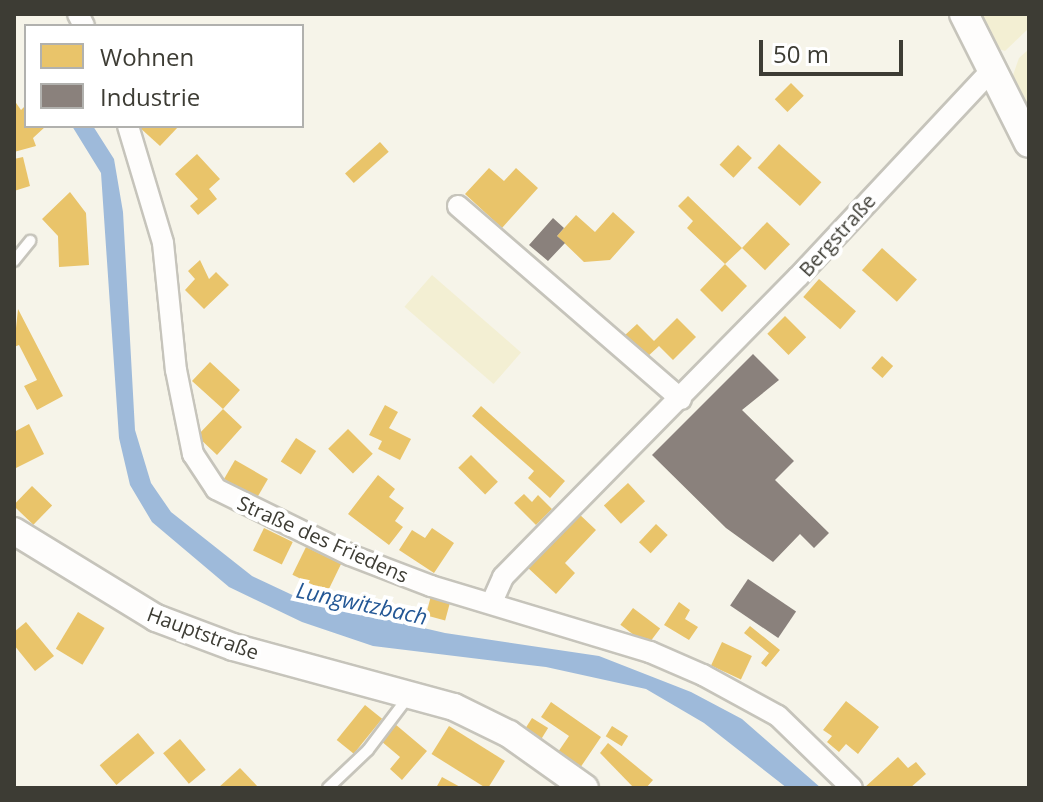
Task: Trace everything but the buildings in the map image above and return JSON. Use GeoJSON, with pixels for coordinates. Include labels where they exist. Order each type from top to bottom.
{"type":"FeatureCollection","features":[{"type":"Feature","properties":{"kind":"main road"},"geometry":{"type":"LineString","coordinates":[[964,14],[1029,143]]}},
{"type":"Feature","properties":{"kind":"street","name":"Bergstraße"},"geometry":{"type":"LineString","coordinates":[[492,602],[503,577],[681,399],[992,70]]}},
{"type":"Feature","properties":{"kind":"street","name":"Straße des Friedens"},"geometry":{"type":"LineString","coordinates":[[129,128],[163,243],[176,370],[193,454],[206,479],[238,503],[350,555],[650,652],[742,694],[778,716],[852,788]]}},
{"type":"Feature","properties":{"kind":"street"},"geometry":{"type":"LineString","coordinates":[[458,206],[681,399]]}},
{"type":"Feature","properties":{"kind":"street","name":"Hauptstraße"},"geometry":{"type":"LineString","coordinates":[[14,531],[112,596],[156,618],[233,647],[454,707],[509,734],[585,788]]}},
{"type":"Feature","properties":{"kind":"lane"},"geometry":{"type":"LineString","coordinates":[[14,261],[30,241]]}},
{"type":"Feature","properties":{"kind":"lane"},"geometry":{"type":"LineString","coordinates":[[328,788],[368,750],[410,695]]}},
{"type":"Feature","properties":{"kind":"shaded area"},"geometry":{"type":"Polygon","coordinates":[[[978,14],[1029,14],[1029,28],[1005,51],[996,48],[978,14]]]}},
{"type":"Feature","properties":{"kind":"shaded area"},"geometry":{"type":"Polygon","coordinates":[[[1029,49],[1029,111],[1012,78],[1019,58],[1029,49]]]}},
{"type":"Feature","properties":{"kind":"shaded area"},"geometry":{"type":"Polygon","coordinates":[[[432,275],[521,352],[494,384],[404,307],[432,275]]]}},
{"type":"Feature","properties":{"kind":"water"},"geometry":{"type":"Polygon","coordinates":[[[73,128],[94,128],[114,159],[123,212],[135,430],[151,483],[171,512],[252,576],[303,600],[445,633],[599,656],[691,692],[742,719],[821,788],[787,788],[704,723],[646,689],[546,667],[373,646],[302,622],[229,587],[152,522],[130,485],[119,438],[101,173],[73,128]]]}},
{"type":"Feature","properties":{"kind":"water label","name":"Lungwitzbach"},"geometry":{"type":"Point","coordinates":[362,603]}}]}
